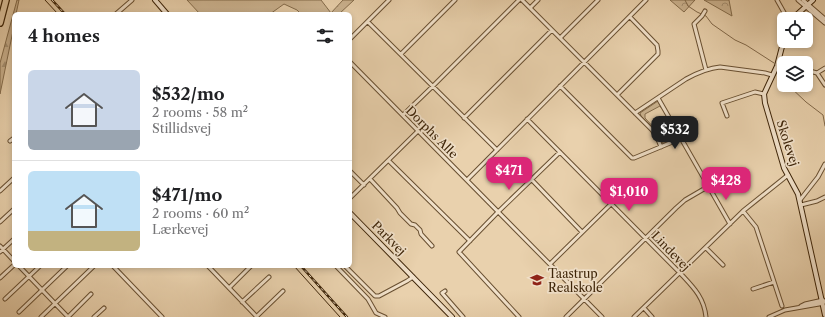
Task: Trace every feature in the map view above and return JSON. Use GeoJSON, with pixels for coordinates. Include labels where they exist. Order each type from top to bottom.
{"type":"FeatureCollection","features":[{"type":"Feature","properties":{"kind":"highway"},"geometry":{"type":"LineString","coordinates":[[0,23],[6,0]]}},
{"type":"Feature","properties":{"kind":"street"},"geometry":{"type":"LineString","coordinates":[[118,12],[132,0]]}},
{"type":"Feature","properties":{"kind":"street"},"geometry":{"type":"LineString","coordinates":[[155,0],[165,12]]}},
{"type":"Feature","properties":{"kind":"street"},"geometry":{"type":"LineString","coordinates":[[352,37],[389,0]]}},
{"type":"Feature","properties":{"kind":"street"},"geometry":{"type":"LineString","coordinates":[[401,54],[455,0]]}},
{"type":"Feature","properties":{"kind":"street"},"geometry":{"type":"LineString","coordinates":[[403,115],[519,0]]}},
{"type":"Feature","properties":{"kind":"street"},"geometry":{"type":"LineString","coordinates":[[522,0],[652,130],[662,147]]}},
{"type":"Feature","properties":{"kind":"street"},"geometry":{"type":"LineString","coordinates":[[530,8],[538,0]]}},
{"type":"Feature","properties":{"kind":"street"},"geometry":{"type":"LineString","coordinates":[[560,38],[598,0]]}},
{"type":"Feature","properties":{"kind":"street"},"geometry":{"type":"LineString","coordinates":[[467,180],[646,0]]}},
{"type":"Feature","properties":{"kind":"street"},"geometry":{"type":"LineString","coordinates":[[777,0],[784,12]]}},
{"type":"Feature","properties":{"kind":"street"},"geometry":{"type":"LineString","coordinates":[[798,0],[825,19]]}},
{"type":"Feature","properties":{"kind":"street"},"geometry":{"type":"LineString","coordinates":[[803,0],[807,6],[825,23]]}},
{"type":"Feature","properties":{"kind":"street"},"geometry":{"type":"LineString","coordinates":[[800,12],[813,0]]}},
{"type":"Feature","properties":{"kind":"street"},"geometry":{"type":"LineString","coordinates":[[704,13],[694,24],[706,70]]}},
{"type":"Feature","properties":{"kind":"street"},"geometry":{"type":"LineString","coordinates":[[617,95],[658,54],[657,45],[630,16]]}},
{"type":"Feature","properties":{"kind":"street"},"geometry":{"type":"LineString","coordinates":[[368,22],[497,150]]}},
{"type":"Feature","properties":{"kind":"street"},"geometry":{"type":"LineString","coordinates":[[464,118],[552,30]]}},
{"type":"Feature","properties":{"kind":"street"},"geometry":{"type":"LineString","coordinates":[[728,116],[722,103],[755,92],[764,94],[782,48]]}},
{"type":"Feature","properties":{"kind":"street","name":"Dorphs Alle"},"geometry":{"type":"LineString","coordinates":[[352,64],[602,317]]}},
{"type":"Feature","properties":{"kind":"street"},"geometry":{"type":"LineString","coordinates":[[635,113],[686,79],[713,68],[720,67],[765,73],[772,76]]}},
{"type":"Feature","properties":{"kind":"street"},"geometry":{"type":"LineString","coordinates":[[817,73],[825,68]]}},
{"type":"Feature","properties":{"kind":"street"},"geometry":{"type":"LineString","coordinates":[[813,72],[817,73],[825,85]]}},
{"type":"Feature","properties":{"kind":"street"},"geometry":{"type":"LineString","coordinates":[[560,86],[630,157],[634,158],[682,138]]}},
{"type":"Feature","properties":{"kind":"street","name":"Skolevej"},"geometry":{"type":"LineString","coordinates":[[764,94],[768,115],[784,168],[796,189],[800,203],[824,301],[825,315]]}},
{"type":"Feature","properties":{"kind":"street"},"geometry":{"type":"LineString","coordinates":[[658,98],[730,224]]}},
{"type":"Feature","properties":{"kind":"street","name":"Lindevej"},"geometry":{"type":"LineString","coordinates":[[527,119],[680,273],[701,297],[705,308],[706,317]]}},
{"type":"Feature","properties":{"kind":"street"},"geometry":{"type":"LineString","coordinates":[[352,196],[418,131]]}},
{"type":"Feature","properties":{"kind":"street"},"geometry":{"type":"LineString","coordinates":[[518,317],[460,251],[560,152]]}},
{"type":"Feature","properties":{"kind":"street"},"geometry":{"type":"LineString","coordinates":[[388,161],[470,241]]}},
{"type":"Feature","properties":{"kind":"street"},"geometry":{"type":"LineString","coordinates":[[800,203],[825,164]]}},
{"type":"Feature","properties":{"kind":"street"},"geometry":{"type":"LineString","coordinates":[[352,173],[364,185]]}},
{"type":"Feature","properties":{"kind":"street"},"geometry":{"type":"LineString","coordinates":[[634,317],[744,211],[788,175]]}},
{"type":"Feature","properties":{"kind":"street"},"geometry":{"type":"LineString","coordinates":[[370,179],[400,213],[411,224],[415,225],[420,230],[421,234],[432,246]]}},
{"type":"Feature","properties":{"kind":"street"},"geometry":{"type":"LineString","coordinates":[[0,191],[12,180]]}},
{"type":"Feature","properties":{"kind":"street"},"geometry":{"type":"LineString","coordinates":[[532,180],[582,232]]}},
{"type":"Feature","properties":{"kind":"street"},"geometry":{"type":"LineString","coordinates":[[566,317],[681,203],[709,186]]}},
{"type":"Feature","properties":{"kind":"street"},"geometry":{"type":"LineString","coordinates":[[800,203],[818,201],[825,197]]}},
{"type":"Feature","properties":{"kind":"street"},"geometry":{"type":"LineString","coordinates":[[550,264],[611,204]]}},
{"type":"Feature","properties":{"kind":"street"},"geometry":{"type":"LineString","coordinates":[[0,222],[12,210]]}},
{"type":"Feature","properties":{"kind":"street"},"geometry":{"type":"LineString","coordinates":[[744,211],[756,227],[782,306]]}},
{"type":"Feature","properties":{"kind":"street","name":"Parkvej"},"geometry":{"type":"LineString","coordinates":[[352,215],[452,317]]}},
{"type":"Feature","properties":{"kind":"street"},"geometry":{"type":"LineString","coordinates":[[0,252],[12,241]]}},
{"type":"Feature","properties":{"kind":"street"},"geometry":{"type":"LineString","coordinates":[[0,246],[12,259]]}},
{"type":"Feature","properties":{"kind":"street"},"geometry":{"type":"LineString","coordinates":[[706,248],[723,265]]}},
{"type":"Feature","properties":{"kind":"street"},"geometry":{"type":"LineString","coordinates":[[0,278],[12,266]]}},
{"type":"Feature","properties":{"kind":"street"},"geometry":{"type":"LineString","coordinates":[[21,268],[68,317],[91,294]]}},
{"type":"Feature","properties":{"kind":"street"},"geometry":{"type":"LineString","coordinates":[[5,299],[38,268]]}},
{"type":"Feature","properties":{"kind":"street"},"geometry":{"type":"LineString","coordinates":[[19,312],[64,268]]}},
{"type":"Feature","properties":{"kind":"street"},"geometry":{"type":"LineString","coordinates":[[41,317],[92,268]]}},
{"type":"Feature","properties":{"kind":"street"},"geometry":{"type":"LineString","coordinates":[[115,268],[162,317]]}},
{"type":"Feature","properties":{"kind":"street"},"geometry":{"type":"LineString","coordinates":[[210,268],[257,317],[283,291]]}},
{"type":"Feature","properties":{"kind":"street"},"geometry":{"type":"LineString","coordinates":[[229,288],[249,268]]}},
{"type":"Feature","properties":{"kind":"street"},"geometry":{"type":"LineString","coordinates":[[338,268],[368,299],[376,313],[386,317]]}},
{"type":"Feature","properties":{"kind":"street"},"geometry":{"type":"LineString","coordinates":[[347,268],[375,296],[379,296],[413,277]]}},
{"type":"Feature","properties":{"kind":"street"},"geometry":{"type":"LineString","coordinates":[[242,302],[269,277]]}},
{"type":"Feature","properties":{"kind":"street"},"geometry":{"type":"LineString","coordinates":[[752,289],[774,282]]}},
{"type":"Feature","properties":{"kind":"street"},"geometry":{"type":"LineString","coordinates":[[445,291],[442,293],[463,317]]}},
{"type":"Feature","properties":{"kind":"street"},"geometry":{"type":"LineString","coordinates":[[769,317],[785,310],[805,307],[824,301]]}},
{"type":"Feature","properties":{"kind":"street"},"geometry":{"type":"LineString","coordinates":[[94,317],[104,308]]}},
{"type":"Feature","properties":{"kind":"street"},"geometry":{"type":"LineString","coordinates":[[644,308],[652,317]]}},
{"type":"Feature","properties":{"kind":"street"},"geometry":{"type":"LineString","coordinates":[[456,317],[460,314]]}},
{"type":"Feature","properties":{"kind":"green space"},"geometry":{"type":"Polygon","coordinates":[[[17,0],[19,0],[16,12],[14,12],[17,0]]]}},
{"type":"Feature","properties":{"kind":"green space"},"geometry":{"type":"Polygon","coordinates":[[[187,0],[321,0],[330,12],[299,12],[284,4],[273,12],[198,12],[187,0]]]}},
{"type":"Feature","properties":{"kind":"green space"},"geometry":{"type":"Polygon","coordinates":[[[343,0],[354,0],[341,12],[332,12],[343,0]]]}},
{"type":"Feature","properties":{"kind":"green space"},"geometry":{"type":"Polygon","coordinates":[[[670,0],[695,0],[684,12],[670,0]]]}},
{"type":"Feature","properties":{"kind":"green space"},"geometry":{"type":"Polygon","coordinates":[[[704,0],[729,0],[732,16],[704,0]]]}},
{"type":"Feature","properties":{"kind":"green space"},"geometry":{"type":"Polygon","coordinates":[[[12,19],[12,36],[0,94],[0,63],[12,19]]]}},
{"type":"Feature","properties":{"kind":"green space"},"geometry":{"type":"Polygon","coordinates":[[[658,101],[662,107],[661,108],[660,106],[645,114],[645,118],[656,130],[662,140],[676,132],[678,137],[664,143],[661,142],[655,130],[641,116],[640,113],[658,101]]]}},
{"type":"Feature","properties":{"kind":"waterway"},"geometry":{"type":"LineString","coordinates":[[685,0],[688,6],[706,16],[712,24],[735,40],[746,45],[774,63]]}},
{"type":"Feature","properties":{"kind":"waterway"},"geometry":{"type":"LineString","coordinates":[[795,92],[823,115],[825,126]]}},
{"type":"Feature","properties":{"kind":"tram line"},"geometry":{"type":"LineString","coordinates":[[45,0],[56,12]]}},
{"type":"Feature","properties":{"kind":"tram line"},"geometry":{"type":"LineString","coordinates":[[296,268],[340,317]]}},
{"type":"Feature","properties":{"kind":"railway"},"geometry":{"type":"LineString","coordinates":[[52,0],[63,12]]}},
{"type":"Feature","properties":{"kind":"railway"},"geometry":{"type":"LineString","coordinates":[[303,268],[347,317]]}},
{"type":"Feature","properties":{"kind":"place","name":"Taastrup Realskole"},"geometry":{"type":"Point","coordinates":[537,280]}}]}
